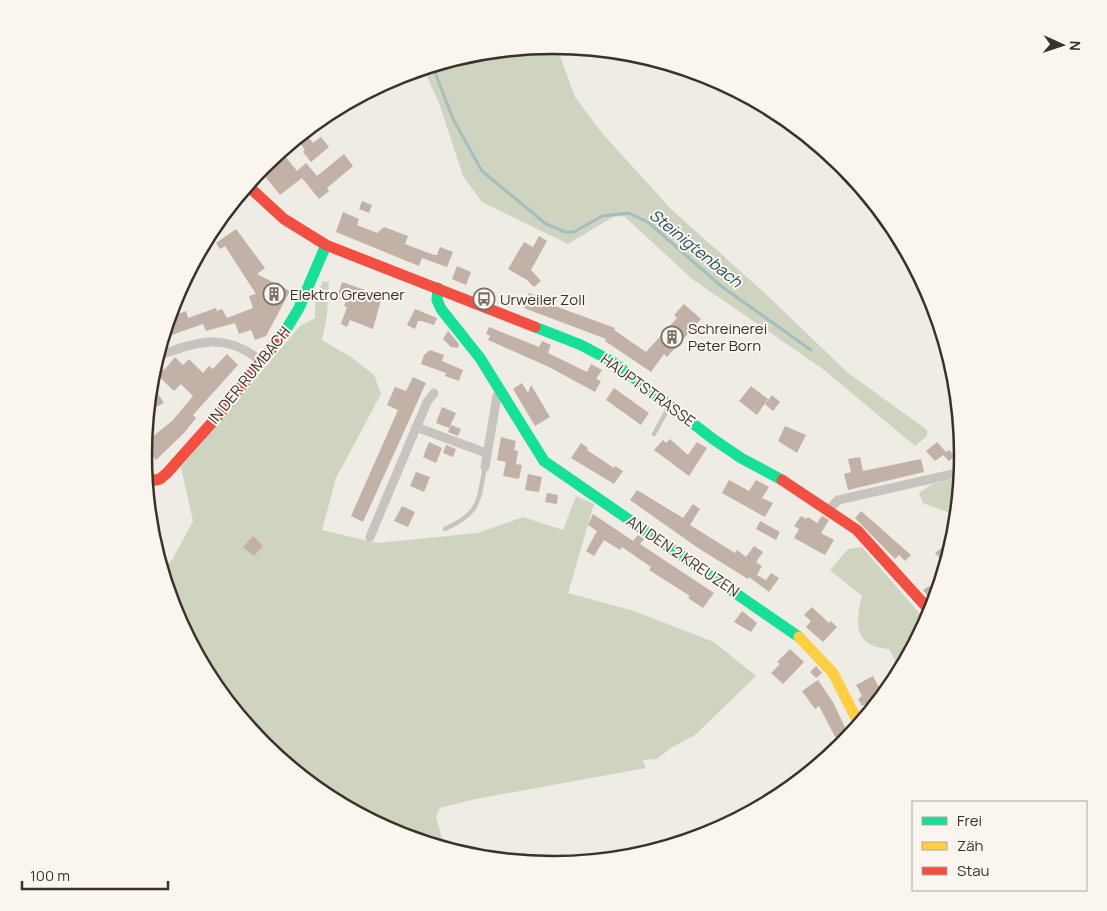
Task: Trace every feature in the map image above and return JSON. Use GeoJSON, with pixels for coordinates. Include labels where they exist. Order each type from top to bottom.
{"type":"FeatureCollection","features":[{"type":"Feature","properties":{"kind":"street","name":"HAUPTSTRASSE"},"geometry":{"type":"LineString","coordinates":[[252,189],[279,217],[300,232],[326,245],[581,345],[613,362],[741,458],[829,508],[857,530],[903,578],[926,606]]}},
{"type":"Feature","properties":{"kind":"street","name":"IN DER RUMBACH"},"geometry":{"type":"LineString","coordinates":[[153,481],[160,479],[167,473],[216,418],[285,332],[299,308],[326,245]]}},
{"type":"Feature","properties":{"kind":"street","name":"AN DEN 2 KREUZEN"},"geometry":{"type":"LineString","coordinates":[[438,288],[437,300],[441,309],[480,358],[544,461],[795,632],[844,689],[857,719]]}},
{"type":"Feature","properties":{"kind":"street"},"geometry":{"type":"LineString","coordinates":[[165,354],[201,344],[226,342],[249,352],[261,361]]}},
{"type":"Feature","properties":{"kind":"street"},"geometry":{"type":"LineString","coordinates":[[485,467],[497,396],[501,390]]}},
{"type":"Feature","properties":{"kind":"street"},"geometry":{"type":"LineString","coordinates":[[370,537],[427,402],[434,393]]}},
{"type":"Feature","properties":{"kind":"street"},"geometry":{"type":"LineString","coordinates":[[416,427],[486,453]]}},
{"type":"Feature","properties":{"kind":"street"},"geometry":{"type":"LineString","coordinates":[[829,508],[838,500],[954,474]]}},
{"type":"Feature","properties":{"kind":"lane"},"geometry":{"type":"LineString","coordinates":[[654,434],[670,405]]}},
{"type":"Feature","properties":{"kind":"lane"},"geometry":{"type":"LineString","coordinates":[[445,529],[471,515],[478,499],[485,467]]}},
{"type":"Feature","properties":{"kind":"green space"},"geometry":{"type":"Polygon","coordinates":[[[559,54],[575,97],[602,133],[670,208],[769,297],[847,372],[927,430],[927,436],[915,446],[823,369],[692,279],[624,216],[613,217],[568,244],[482,202],[463,176],[439,103],[426,74],[475,61],[501,57],[559,54]]]}},
{"type":"Feature","properties":{"kind":"green space"},"geometry":{"type":"Polygon","coordinates":[[[323,281],[329,282],[327,316],[322,340],[354,359],[374,375],[381,394],[336,478],[322,530],[377,543],[478,533],[523,517],[563,530],[576,496],[594,504],[568,593],[634,611],[714,642],[756,676],[695,735],[671,748],[657,759],[643,760],[646,768],[471,800],[440,808],[436,817],[443,842],[400,827],[376,816],[330,790],[289,758],[251,720],[219,679],[182,609],[167,564],[172,560],[193,521],[181,467],[300,326],[315,318],[315,300],[323,281]]]}},
{"type":"Feature","properties":{"kind":"green space"},"geometry":{"type":"Polygon","coordinates":[[[954,479],[951,513],[923,503],[919,493],[932,484],[954,479]]]}},
{"type":"Feature","properties":{"kind":"green space"},"geometry":{"type":"Polygon","coordinates":[[[862,547],[922,616],[897,664],[889,649],[869,644],[863,639],[858,625],[862,596],[830,570],[848,549],[862,547]]]}},
{"type":"Feature","properties":{"kind":"building"},"geometry":{"type":"Polygon","coordinates":[[[309,137],[313,143],[321,137],[329,147],[311,162],[303,152],[305,150],[301,144],[309,137]]]}},
{"type":"Feature","properties":{"kind":"building"},"geometry":{"type":"Polygon","coordinates":[[[344,154],[353,166],[327,188],[329,191],[319,199],[302,178],[280,195],[265,176],[285,156],[297,171],[306,163],[317,176],[344,154]]]}},
{"type":"Feature","properties":{"kind":"building"},"geometry":{"type":"Polygon","coordinates":[[[362,201],[372,205],[369,213],[359,209],[362,201]]]}},
{"type":"Feature","properties":{"kind":"building"},"geometry":{"type":"Polygon","coordinates":[[[343,212],[359,219],[357,225],[377,233],[384,227],[408,236],[405,244],[434,255],[437,255],[440,247],[453,252],[447,267],[422,258],[419,266],[336,232],[343,212]]]}},
{"type":"Feature","properties":{"kind":"building"},"geometry":{"type":"Polygon","coordinates":[[[236,229],[265,268],[257,274],[290,291],[266,336],[255,340],[251,330],[239,334],[235,323],[206,331],[203,324],[170,336],[178,314],[186,311],[188,318],[216,308],[217,311],[222,309],[227,318],[253,308],[249,296],[256,294],[225,246],[220,249],[216,243],[236,229]]]}},
{"type":"Feature","properties":{"kind":"building"},"geometry":{"type":"Polygon","coordinates":[[[539,236],[547,241],[531,270],[541,281],[534,287],[527,280],[508,269],[524,242],[533,247],[539,236]]]}},
{"type":"Feature","properties":{"kind":"building"},"geometry":{"type":"Polygon","coordinates":[[[457,266],[471,272],[466,285],[452,279],[457,266]]]}},
{"type":"Feature","properties":{"kind":"building"},"geometry":{"type":"Polygon","coordinates":[[[342,282],[382,296],[373,329],[350,320],[347,327],[341,324],[347,307],[344,306],[346,301],[337,298],[342,282]]]}},
{"type":"Feature","properties":{"kind":"building"},"geometry":{"type":"Polygon","coordinates":[[[529,293],[553,302],[552,305],[615,328],[614,330],[646,352],[677,318],[674,315],[684,304],[701,319],[667,357],[664,354],[651,372],[605,341],[606,339],[524,308],[529,293]]]}},
{"type":"Feature","properties":{"kind":"building"},"geometry":{"type":"Polygon","coordinates":[[[415,309],[437,318],[434,325],[418,321],[415,329],[407,325],[415,309]]]}},
{"type":"Feature","properties":{"kind":"building"},"geometry":{"type":"Polygon","coordinates":[[[489,327],[539,347],[542,341],[551,345],[548,353],[587,372],[591,364],[602,370],[596,379],[601,381],[595,392],[549,367],[488,340],[490,336],[486,334],[489,327]]]}},
{"type":"Feature","properties":{"kind":"building"},"geometry":{"type":"Polygon","coordinates":[[[448,331],[459,344],[458,348],[451,347],[443,339],[448,331]]]}},
{"type":"Feature","properties":{"kind":"building"},"geometry":{"type":"Polygon","coordinates":[[[430,350],[444,355],[442,361],[463,370],[459,381],[445,376],[446,373],[421,364],[424,355],[430,350]]]}},
{"type":"Feature","properties":{"kind":"building"},"geometry":{"type":"Polygon","coordinates":[[[227,354],[238,365],[193,415],[196,418],[185,432],[156,460],[152,455],[153,437],[172,421],[193,396],[181,384],[174,391],[159,377],[161,370],[164,370],[175,357],[183,365],[189,359],[203,373],[209,366],[213,369],[227,354]]]}},
{"type":"Feature","properties":{"kind":"building"},"geometry":{"type":"Polygon","coordinates":[[[413,377],[426,383],[363,522],[351,516],[398,410],[387,405],[395,387],[406,391],[413,377]]]}},
{"type":"Feature","properties":{"kind":"building"},"geometry":{"type":"Polygon","coordinates":[[[522,383],[528,393],[531,385],[550,417],[535,426],[513,389],[522,383]]]}},
{"type":"Feature","properties":{"kind":"building"},"geometry":{"type":"Polygon","coordinates":[[[751,386],[768,399],[757,415],[739,401],[751,386]]]}},
{"type":"Feature","properties":{"kind":"building"},"geometry":{"type":"Polygon","coordinates":[[[614,388],[649,413],[641,425],[606,400],[614,388]]]}},
{"type":"Feature","properties":{"kind":"building"},"geometry":{"type":"Polygon","coordinates":[[[158,394],[164,403],[156,407],[155,405],[158,394]]]}},
{"type":"Feature","properties":{"kind":"building"},"geometry":{"type":"Polygon","coordinates":[[[772,395],[780,402],[773,411],[765,404],[772,395]]]}},
{"type":"Feature","properties":{"kind":"building"},"geometry":{"type":"Polygon","coordinates":[[[442,407],[456,413],[449,428],[436,423],[442,407]]]}},
{"type":"Feature","properties":{"kind":"building"},"geometry":{"type":"Polygon","coordinates":[[[451,425],[461,429],[458,436],[448,432],[451,425]]]}},
{"type":"Feature","properties":{"kind":"building"},"geometry":{"type":"Polygon","coordinates":[[[785,426],[806,435],[797,453],[778,441],[785,426]]]}},
{"type":"Feature","properties":{"kind":"building"},"geometry":{"type":"Polygon","coordinates":[[[501,437],[516,441],[514,450],[518,451],[516,464],[522,465],[519,479],[503,476],[506,462],[497,460],[501,437]]]}},
{"type":"Feature","properties":{"kind":"building"},"geometry":{"type":"Polygon","coordinates":[[[670,439],[688,455],[697,442],[707,448],[689,476],[654,450],[663,440],[666,443],[670,439]]]}},
{"type":"Feature","properties":{"kind":"building"},"geometry":{"type":"Polygon","coordinates":[[[429,442],[442,448],[436,463],[423,457],[429,442]]]}},
{"type":"Feature","properties":{"kind":"building"},"geometry":{"type":"Polygon","coordinates":[[[937,442],[946,452],[949,450],[955,456],[949,461],[943,455],[935,461],[926,451],[937,442]]]}},
{"type":"Feature","properties":{"kind":"building"},"geometry":{"type":"Polygon","coordinates":[[[581,443],[588,448],[587,450],[614,468],[615,466],[623,471],[614,484],[571,458],[581,443]]]}},
{"type":"Feature","properties":{"kind":"building"},"geometry":{"type":"Polygon","coordinates":[[[446,445],[456,449],[453,457],[443,453],[446,445]]]}},
{"type":"Feature","properties":{"kind":"building"},"geometry":{"type":"Polygon","coordinates":[[[860,457],[863,471],[921,459],[924,472],[848,490],[844,474],[851,472],[848,459],[860,457]]]}},
{"type":"Feature","properties":{"kind":"building"},"geometry":{"type":"Polygon","coordinates":[[[416,472],[430,477],[424,492],[410,486],[416,472]]]}},
{"type":"Feature","properties":{"kind":"building"},"geometry":{"type":"Polygon","coordinates":[[[528,474],[542,477],[539,492],[525,490],[528,474]]]}},
{"type":"Feature","properties":{"kind":"building"},"geometry":{"type":"Polygon","coordinates":[[[729,480],[749,491],[756,480],[769,487],[762,498],[773,503],[765,517],[722,493],[729,480]]]}},
{"type":"Feature","properties":{"kind":"building"},"geometry":{"type":"Polygon","coordinates":[[[637,490],[683,518],[693,504],[700,509],[690,525],[735,553],[737,550],[746,557],[754,546],[763,552],[756,562],[762,566],[757,575],[766,580],[771,573],[779,578],[769,592],[749,577],[748,579],[698,548],[630,500],[637,490]]]}},
{"type":"Feature","properties":{"kind":"building"},"geometry":{"type":"Polygon","coordinates":[[[547,493],[558,495],[557,504],[545,502],[547,493]]]}},
{"type":"Feature","properties":{"kind":"building"},"geometry":{"type":"Polygon","coordinates":[[[402,506],[415,512],[408,527],[394,521],[402,506]]]}},
{"type":"Feature","properties":{"kind":"building"},"geometry":{"type":"Polygon","coordinates":[[[861,511],[911,555],[905,561],[899,555],[895,559],[855,518],[861,511]]]}},
{"type":"Feature","properties":{"kind":"building"},"geometry":{"type":"Polygon","coordinates":[[[593,514],[633,541],[638,535],[644,539],[640,544],[714,593],[703,608],[688,598],[690,596],[649,570],[651,567],[622,547],[620,550],[604,540],[594,556],[586,551],[597,531],[588,525],[593,514]]]}},
{"type":"Feature","properties":{"kind":"building"},"geometry":{"type":"Polygon","coordinates":[[[801,516],[806,519],[808,517],[817,523],[822,516],[829,520],[821,533],[834,540],[825,555],[794,538],[799,529],[794,526],[801,516]]]}},
{"type":"Feature","properties":{"kind":"building"},"geometry":{"type":"Polygon","coordinates":[[[760,521],[780,532],[776,540],[756,529],[760,521]]]}},
{"type":"Feature","properties":{"kind":"building"},"geometry":{"type":"Polygon","coordinates":[[[253,536],[263,546],[254,556],[243,547],[253,536]]]}},
{"type":"Feature","properties":{"kind":"building"},"geometry":{"type":"Polygon","coordinates":[[[943,547],[944,549],[942,560],[935,553],[943,547]]]}},
{"type":"Feature","properties":{"kind":"building"},"geometry":{"type":"Polygon","coordinates":[[[929,586],[932,590],[929,598],[923,590],[929,586]]]}},
{"type":"Feature","properties":{"kind":"building"},"geometry":{"type":"Polygon","coordinates":[[[812,607],[829,623],[831,621],[837,627],[823,642],[806,627],[811,621],[804,615],[812,607]]]}},
{"type":"Feature","properties":{"kind":"building"},"geometry":{"type":"Polygon","coordinates":[[[742,611],[757,623],[751,632],[734,622],[742,611]]]}},
{"type":"Feature","properties":{"kind":"building"},"geometry":{"type":"Polygon","coordinates":[[[790,649],[804,662],[783,684],[771,673],[780,664],[777,662],[790,649]]]}},
{"type":"Feature","properties":{"kind":"building"},"geometry":{"type":"Polygon","coordinates":[[[816,666],[822,673],[816,678],[810,672],[816,666]]]}},
{"type":"Feature","properties":{"kind":"building"},"geometry":{"type":"Polygon","coordinates":[[[873,676],[880,689],[871,701],[862,706],[858,699],[862,696],[856,685],[873,676]]]}},
{"type":"Feature","properties":{"kind":"building"},"geometry":{"type":"Polygon","coordinates":[[[818,680],[833,702],[846,731],[837,741],[819,706],[815,709],[802,691],[818,680]]]}},
{"type":"Feature","properties":{"kind":"waterway","name":"Steinigtenbach"},"geometry":{"type":"LineString","coordinates":[[435,72],[453,119],[482,171],[546,224],[565,232],[574,232],[602,216],[629,213],[649,223],[721,286],[811,350]]}},
{"type":"Feature","properties":{"kind":"traffic: fast"},"geometry":{"type":"LineString","coordinates":[[284,333],[299,308],[326,245]]}},
{"type":"Feature","properties":{"kind":"traffic: fast"},"geometry":{"type":"LineString","coordinates":[[438,288],[437,300],[441,309],[480,358],[544,461],[799,637]]}},
{"type":"Feature","properties":{"kind":"traffic: fast"},"geometry":{"type":"LineString","coordinates":[[535,327],[581,345],[613,362],[713,439],[741,458],[782,480]]}},
{"type":"Feature","properties":{"kind":"traffic: slow"},"geometry":{"type":"LineString","coordinates":[[799,637],[833,673],[857,719]]}},
{"type":"Feature","properties":{"kind":"traffic: jam"},"geometry":{"type":"LineString","coordinates":[[252,190],[284,219],[326,245],[535,327]]}},
{"type":"Feature","properties":{"kind":"traffic: jam"},"geometry":{"type":"LineString","coordinates":[[153,481],[160,479],[167,473],[216,418],[284,333]]}},
{"type":"Feature","properties":{"kind":"traffic: jam"},"geometry":{"type":"LineString","coordinates":[[782,480],[857,530],[926,606]]}},
{"type":"Feature","properties":{"kind":"place","name":"Elektro Grevener"},"geometry":{"type":"Point","coordinates":[274,294]}},
{"type":"Feature","properties":{"kind":"place","name":"Urweiler Zoll"},"geometry":{"type":"Point","coordinates":[484,299]}},
{"type":"Feature","properties":{"kind":"place","name":"Schreinerei Peter Born"},"geometry":{"type":"Point","coordinates":[672,337]}}]}
